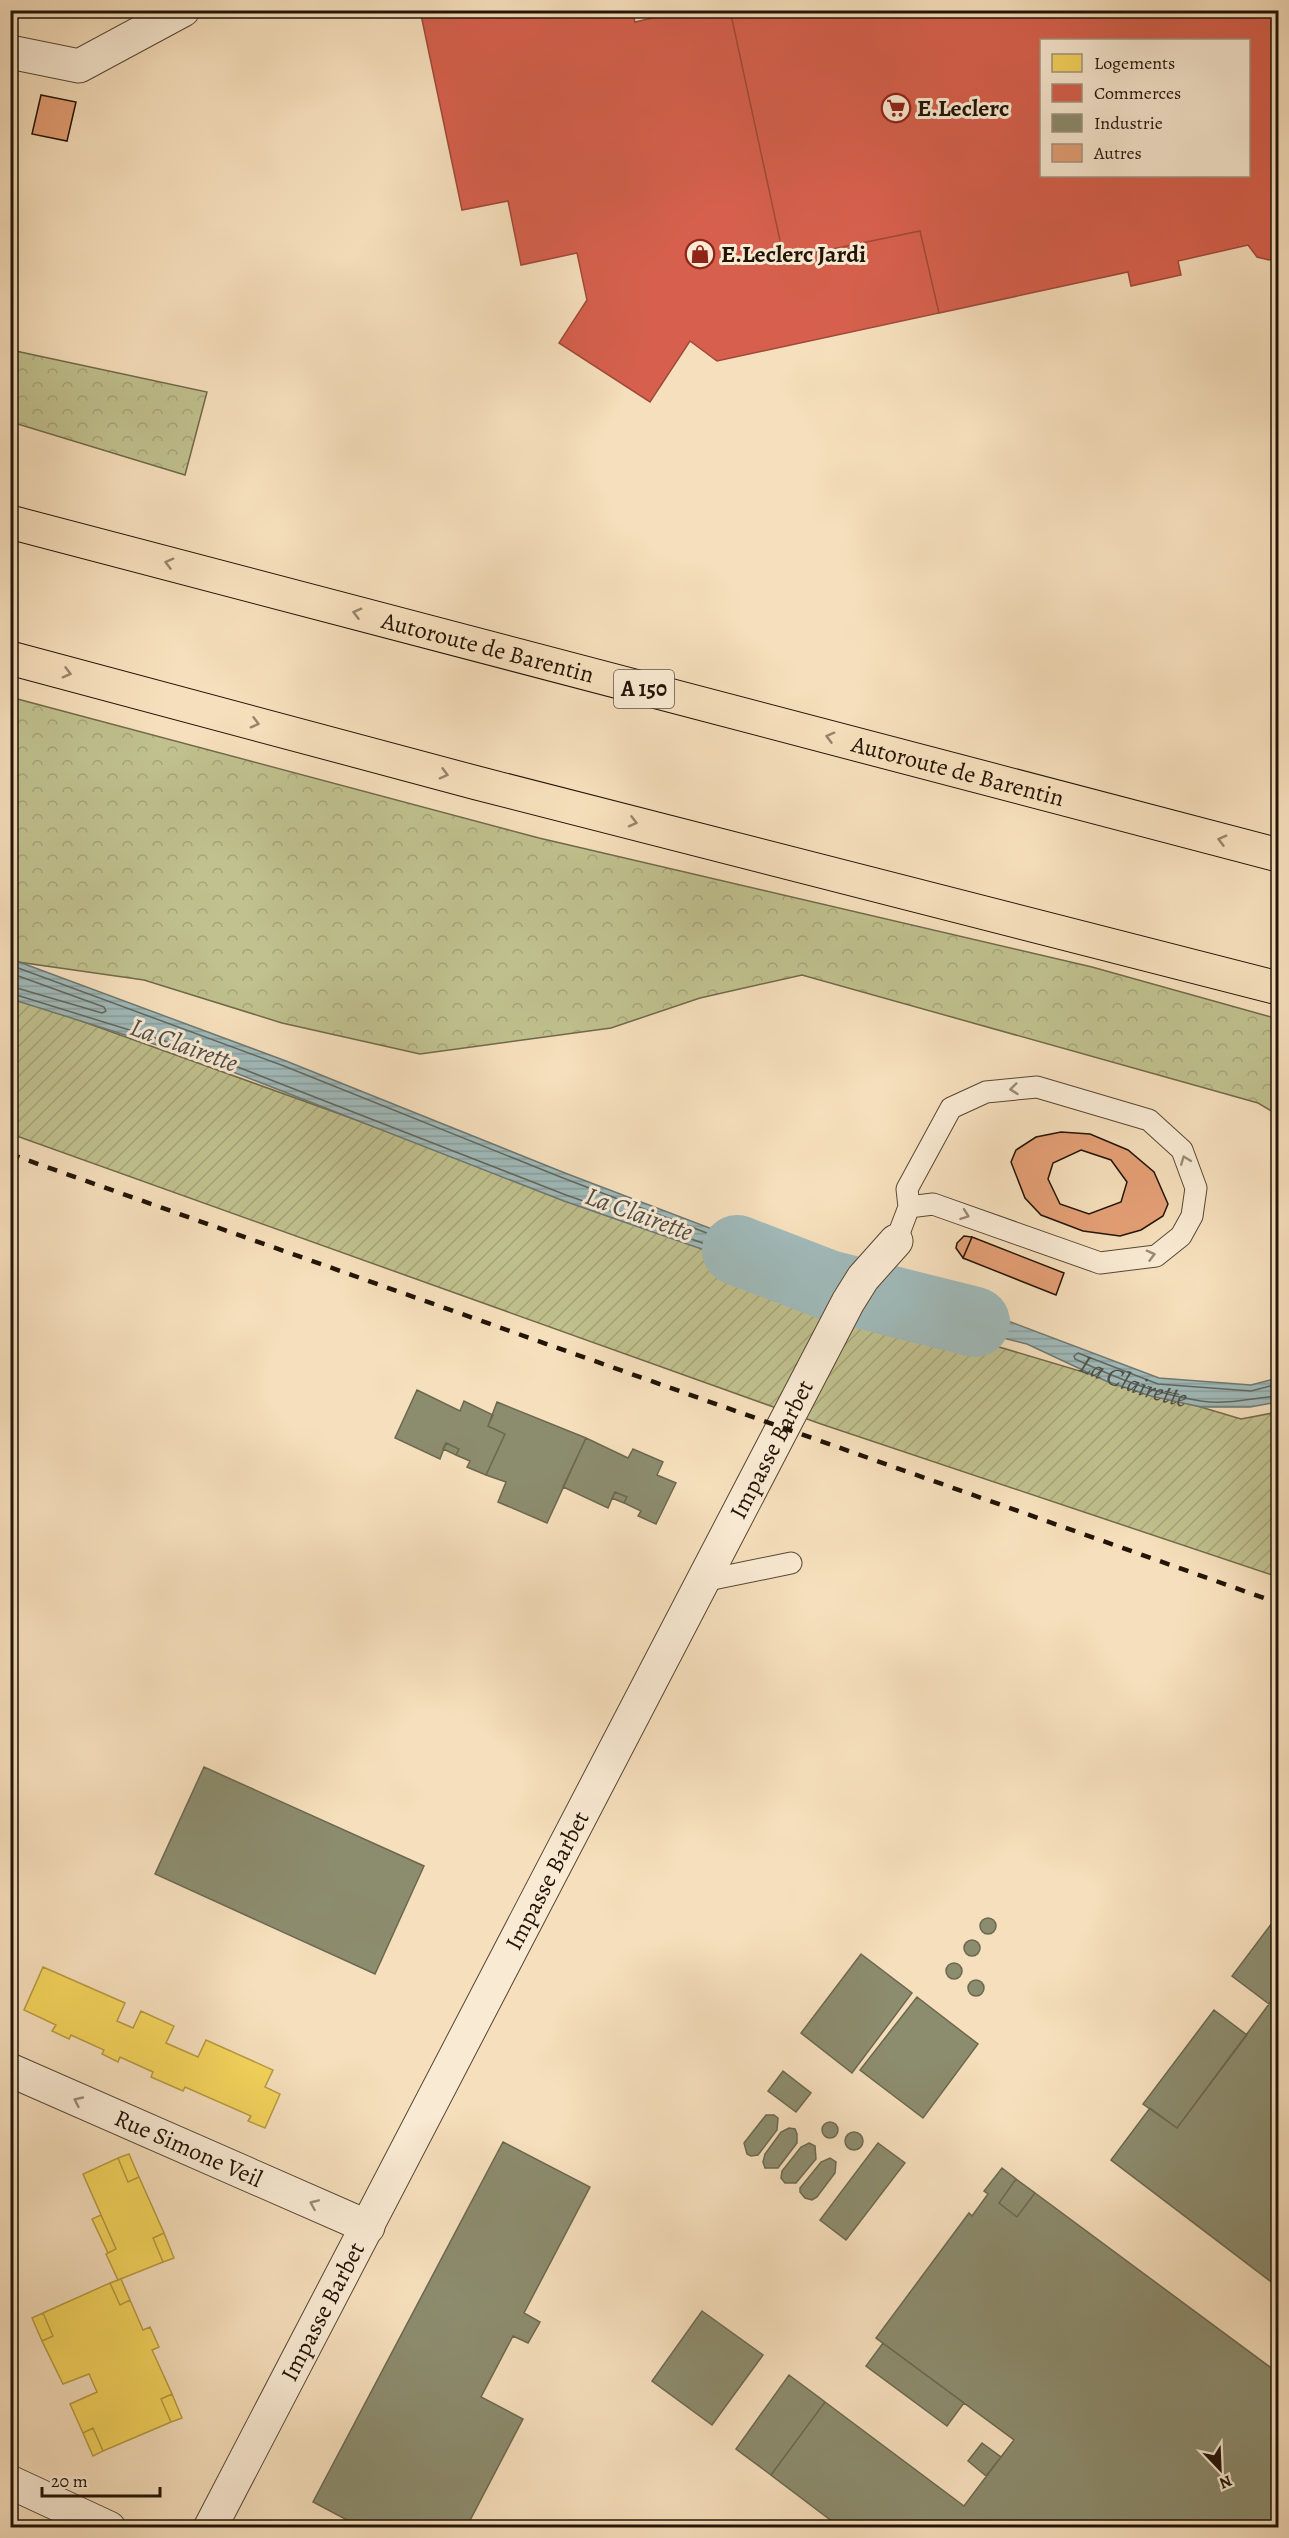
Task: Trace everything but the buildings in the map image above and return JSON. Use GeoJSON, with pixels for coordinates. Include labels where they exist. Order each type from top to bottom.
{"type":"FeatureCollection","features":[{"type":"Feature","properties":{"kind":"highway","name":"Autoroute de Barentin"},"geometry":{"type":"LineString","coordinates":[[10,522],[1278,855]]}},
{"type":"Feature","properties":{"kind":"highway"},"geometry":{"type":"LineString","coordinates":[[10,658],[477,783],[1278,988]]}},
{"type":"Feature","properties":{"kind":"street"},"geometry":{"type":"LineString","coordinates":[[10,52],[80,66],[183,10]]}},
{"type":"Feature","properties":{"kind":"street","name":"Impasse Barbet"},"geometry":{"type":"LineString","coordinates":[[210,2528],[856,1290],[896,1241]]}},
{"type":"Feature","properties":{"kind":"street","name":"Rue Simone Veil"},"geometry":{"type":"LineString","coordinates":[[10,2070],[368,2227]]}},
{"type":"Feature","properties":{"kind":"street"},"geometry":{"type":"LineString","coordinates":[[10,2482],[109,2528]]}},
{"type":"Feature","properties":{"kind":"lane"},"geometry":{"type":"LineString","coordinates":[[896,1241],[909,1207],[907,1189],[951,1108],[986,1092],[1038,1087],[1149,1120],[1182,1150],[1196,1188],[1192,1216],[1181,1236],[1156,1256],[1100,1263],[933,1204],[909,1207]]}},
{"type":"Feature","properties":{"kind":"lane"},"geometry":{"type":"LineString","coordinates":[[703,1581],[791,1563]]}},
{"type":"Feature","properties":{"kind":"green space"},"geometry":{"type":"Polygon","coordinates":[[[11,350],[207,392],[185,475],[11,422],[11,350]]]}},
{"type":"Feature","properties":{"kind":"green space"},"geometry":{"type":"Polygon","coordinates":[[[10,697],[539,838],[1092,967],[1278,1019],[1278,1115],[1258,1103],[802,975],[700,998],[611,1028],[420,1054],[282,1023],[144,980],[11,961],[10,697]]]}},
{"type":"Feature","properties":{"kind":"green space"},"geometry":{"type":"Polygon","coordinates":[[[11,998],[59,1013],[351,1118],[848,1302],[1241,1419],[1278,1412],[1278,1577],[821,1424],[11,1134],[11,998]]]}},
{"type":"Feature","properties":{"kind":"water"},"geometry":{"type":"Polygon","coordinates":[[[11,959],[286,1061],[565,1173],[833,1275],[825,1292],[564,1201],[192,1056],[11,999],[11,959]]]}},
{"type":"Feature","properties":{"kind":"water"},"geometry":{"type":"Polygon","coordinates":[[[881,1290],[995,1316],[1159,1378],[1251,1385],[1278,1378],[1278,1402],[1250,1407],[1201,1407],[1151,1396],[1106,1381],[1027,1344],[877,1307],[881,1290]]]}},
{"type":"Feature","properties":{"kind":"waterway","name":"La Clairette"},"geometry":{"type":"LineString","coordinates":[[737,1250],[828,1285],[975,1322]]}},
{"type":"Feature","properties":{"kind":"railway"},"geometry":{"type":"LineString","coordinates":[[10,1154],[1278,1603]]}},
{"type":"Feature","properties":{"kind":"place","name":"E.Leclerc"},"geometry":{"type":"Point","coordinates":[896,108]}},
{"type":"Feature","properties":{"kind":"place","name":"E.Leclerc Jardi"},"geometry":{"type":"Point","coordinates":[700,254]}}]}
